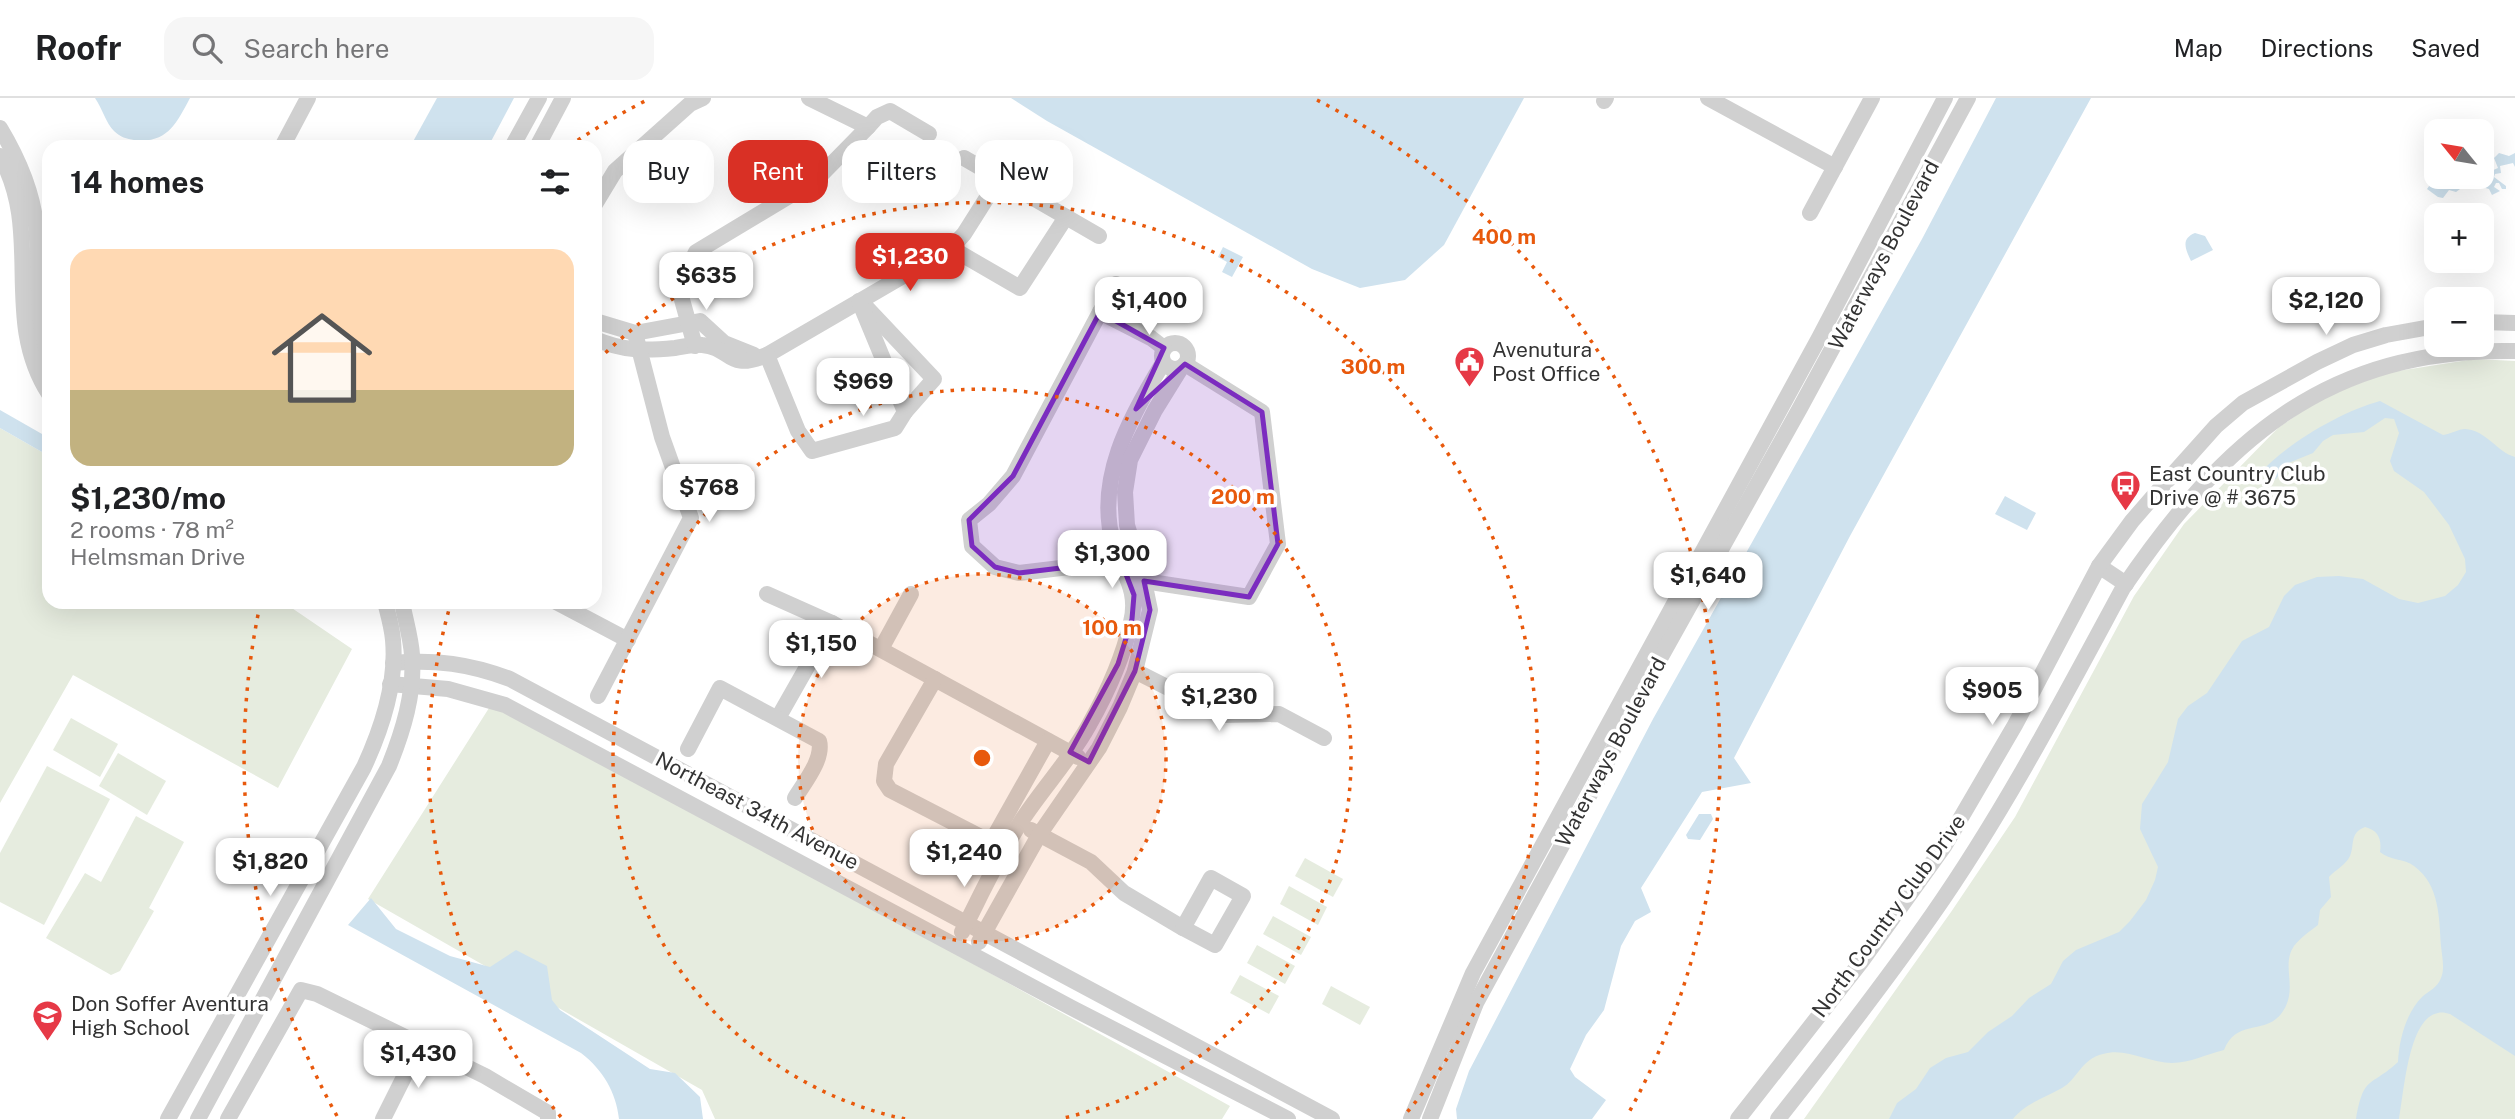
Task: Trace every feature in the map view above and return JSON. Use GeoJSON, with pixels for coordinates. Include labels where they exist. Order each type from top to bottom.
{"type":"FeatureCollection","features":[{"type":"Feature","properties":{"kind":"street"},"geometry":{"type":"LineString","coordinates":[[286,140],[308,98]]}},
{"type":"Feature","properties":{"kind":"street"},"geometry":{"type":"LineString","coordinates":[[516,140],[539,98]]}},
{"type":"Feature","properties":{"kind":"street"},"geometry":{"type":"LineString","coordinates":[[541,140],[562,98]]}},
{"type":"Feature","properties":{"kind":"street"},"geometry":{"type":"LineString","coordinates":[[602,192],[615,171],[690,104],[703,98]]}},
{"type":"Feature","properties":{"kind":"street"},"geometry":{"type":"LineString","coordinates":[[809,98],[868,127]]}},
{"type":"Feature","properties":{"kind":"street"},"geometry":{"type":"LineString","coordinates":[[1708,98],[1729,103],[1835,167]]}},
{"type":"Feature","properties":{"kind":"street"},"geometry":{"type":"LineString","coordinates":[[1810,213],[1872,98]]}},
{"type":"Feature","properties":{"kind":"street","name":"Waterways Boulevard"},"geometry":{"type":"LineString","coordinates":[[1411,1119],[1473,973],[1819,338],[1945,98]]}},
{"type":"Feature","properties":{"kind":"street","name":"Waterways Boulevard"},"geometry":{"type":"LineString","coordinates":[[1430,1119],[1476,1003],[1595,785],[1658,662],[1814,384],[1968,98]]}},
{"type":"Feature","properties":{"kind":"street"},"geometry":{"type":"LineString","coordinates":[[698,345],[679,289],[696,252],[816,180],[877,117],[890,111],[929,134]]}},
{"type":"Feature","properties":{"kind":"street"},"geometry":{"type":"LineString","coordinates":[[0,128],[15,154],[30,194],[36,226],[22,291],[26,334],[42,381]]}},
{"type":"Feature","properties":{"kind":"street"},"geometry":{"type":"LineString","coordinates":[[0,156],[9,171],[30,246],[42,338]]}},
{"type":"Feature","properties":{"kind":"street"},"geometry":{"type":"LineString","coordinates":[[964,158],[975,164]]}},
{"type":"Feature","properties":{"kind":"street"},"geometry":{"type":"LineString","coordinates":[[602,341],[615,347],[640,350],[698,345],[717,349],[729,358],[749,362],[767,355],[951,248],[964,234],[984,203]]}},
{"type":"Feature","properties":{"kind":"street"},"geometry":{"type":"LineString","coordinates":[[1043,203],[1099,236]]}},
{"type":"Feature","properties":{"kind":"street"},"geometry":{"type":"LineString","coordinates":[[951,248],[1020,288],[1066,217]]}},
{"type":"Feature","properties":{"kind":"street"},"geometry":{"type":"LineString","coordinates":[[1100,313],[1151,338],[1171,369],[1183,366],[1262,412],[1278,544],[1249,597],[1144,581],[1111,562],[1019,573],[995,567],[972,546],[969,520],[989,504],[1013,476],[1100,313],[1116,284]]}},
{"type":"Feature","properties":{"kind":"street"},"geometry":{"type":"LineString","coordinates":[[767,355],[798,430],[812,451],[895,428],[933,379],[859,300]]}},
{"type":"Feature","properties":{"kind":"street"},"geometry":{"type":"LineString","coordinates":[[859,300],[905,412]]}},
{"type":"Feature","properties":{"kind":"street"},"geometry":{"type":"LineString","coordinates":[[602,323],[635,333],[699,321],[724,343],[751,355],[767,355]]}},
{"type":"Feature","properties":{"kind":"street"},"geometry":{"type":"LineString","coordinates":[[2494,322],[2515,323]]}},
{"type":"Feature","properties":{"kind":"street","name":"North Country Club Drive"},"geometry":{"type":"LineString","coordinates":[[1738,1119],[1861,962],[1945,845],[2003,745],[2099,566],[2132,521],[2216,426],[2243,403],[2353,345],[2386,335],[2424,328]]}},
{"type":"Feature","properties":{"kind":"street"},"geometry":{"type":"LineString","coordinates":[[598,696],[691,518],[662,437],[635,333]]}},
{"type":"Feature","properties":{"kind":"street"},"geometry":{"type":"LineString","coordinates":[[2386,335],[2395,363]]}},
{"type":"Feature","properties":{"kind":"street"},"geometry":{"type":"LineString","coordinates":[[956,944],[1020,822],[1089,726],[1118,664],[1132,620],[1133,594],[1114,545],[1109,515],[1109,481],[1121,440],[1163,355],[1173,342],[1183,345],[1188,354],[1130,460],[1125,492],[1127,525],[1150,610],[1135,671],[1120,707],[1089,762],[1039,835],[973,954]]}},
{"type":"Feature","properties":{"kind":"street","name":"North Country Club Drive"},"geometry":{"type":"LineString","coordinates":[[1778,1119],[1873,1000],[1933,914],[2001,809],[2126,584],[2190,497],[2254,434],[2292,408],[2349,379],[2395,363],[2439,355],[2515,351]]}},
{"type":"Feature","properties":{"kind":"street"},"geometry":{"type":"LineString","coordinates":[[2281,382],[2292,408]]}},
{"type":"Feature","properties":{"kind":"street"},"geometry":{"type":"LineString","coordinates":[[2099,566],[2126,584]]}},
{"type":"Feature","properties":{"kind":"street"},"geometry":{"type":"LineString","coordinates":[[767,594],[832,623],[1089,762]]}},
{"type":"Feature","properties":{"kind":"street"},"geometry":{"type":"LineString","coordinates":[[881,649],[911,594]]}},
{"type":"Feature","properties":{"kind":"street"},"geometry":{"type":"LineString","coordinates":[[168,1119],[364,767],[379,732],[393,663],[393,638],[387,609]]}},
{"type":"Feature","properties":{"kind":"street"},"geometry":{"type":"LineString","coordinates":[[198,1119],[389,766],[404,726],[410,688],[412,657],[403,609]]}},
{"type":"Feature","properties":{"kind":"street"},"geometry":{"type":"LineString","coordinates":[[569,609],[628,640]]}},
{"type":"Feature","properties":{"kind":"street"},"geometry":{"type":"LineString","coordinates":[[778,718],[832,623]]}},
{"type":"Feature","properties":{"kind":"street","name":"Northeast 34th Avenue"},"geometry":{"type":"LineString","coordinates":[[393,663],[412,657],[452,663],[510,679],[1332,1119]]}},
{"type":"Feature","properties":{"kind":"street"},"geometry":{"type":"LineString","coordinates":[[1135,671],[1222,715],[1279,713],[1324,738]]}},
{"type":"Feature","properties":{"kind":"street"},"geometry":{"type":"LineString","coordinates":[[935,679],[886,764],[884,781],[890,790],[983,838],[993,839],[1048,741]]}},
{"type":"Feature","properties":{"kind":"street","name":"Northeast 34th Avenue"},"geometry":{"type":"LineString","coordinates":[[390,684],[410,688],[448,689],[485,697],[505,705],[1072,1008],[1288,1119]]}},
{"type":"Feature","properties":{"kind":"street"},"geometry":{"type":"LineString","coordinates":[[688,749],[720,688],[819,741],[821,748],[816,761],[794,798]]}},
{"type":"Feature","properties":{"kind":"street"},"geometry":{"type":"LineString","coordinates":[[2003,745],[2028,759]]}},
{"type":"Feature","properties":{"kind":"street"},"geometry":{"type":"LineString","coordinates":[[1020,822],[1091,862],[1124,893],[1183,928]]}},
{"type":"Feature","properties":{"kind":"street"},"geometry":{"type":"LineString","coordinates":[[228,1119],[301,990],[317,994],[485,1076],[548,1116]]}},
{"type":"Feature","properties":{"kind":"street"},"geometry":{"type":"LineString","coordinates":[[383,1119],[420,1045]]}},
{"type":"Feature","properties":{"kind":"highlighted area"},"geometry":{"type":"Polygon","coordinates":[[[1100,312],[1164,348],[1136,409],[1185,364],[1262,412],[1278,544],[1249,597],[1144,581],[1150,610],[1135,671],[1089,762],[1070,752],[1118,664],[1132,619],[1134,595],[1124,569],[1111,562],[1019,573],[995,567],[972,546],[969,520],[1013,476],[1100,312]]]}},
{"type":"Feature","properties":{"kind":"shaded area"},"geometry":{"type":"Polygon","coordinates":[[[2475,359],[2515,361],[2515,1119],[1804,1119],[2015,817],[2134,596],[2184,524],[2278,428],[2320,399],[2385,373],[2475,359]]]}},
{"type":"Feature","properties":{"kind":"shaded area"},"geometry":{"type":"Polygon","coordinates":[[[0,428],[42,452],[42,609],[293,609],[352,649],[278,788],[73,675],[0,803],[0,428]]]}},
{"type":"Feature","properties":{"kind":"shaded area"},"geometry":{"type":"Polygon","coordinates":[[[489,708],[528,717],[1230,1106],[1222,1119],[715,1119],[702,1090],[368,899],[489,708]]]}},
{"type":"Feature","properties":{"kind":"shaded area"},"geometry":{"type":"Polygon","coordinates":[[[71,718],[118,744],[100,777],[53,750],[71,718]]]}},
{"type":"Feature","properties":{"kind":"shaded area"},"geometry":{"type":"Polygon","coordinates":[[[118,753],[166,781],[147,815],[99,786],[118,753]]]}},
{"type":"Feature","properties":{"kind":"shaded area"},"geometry":{"type":"Polygon","coordinates":[[[47,766],[110,799],[44,925],[0,902],[0,853],[47,766]]]}},
{"type":"Feature","properties":{"kind":"shaded area"},"geometry":{"type":"Polygon","coordinates":[[[136,816],[184,842],[149,908],[154,911],[120,971],[111,975],[46,938],[85,873],[101,882],[136,816]]]}},
{"type":"Feature","properties":{"kind":"shaded area"},"geometry":{"type":"Polygon","coordinates":[[[1305,858],[1343,879],[1333,897],[1295,876],[1305,858]]]}},
{"type":"Feature","properties":{"kind":"shaded area"},"geometry":{"type":"Polygon","coordinates":[[[1289,886],[1327,907],[1318,925],[1280,904],[1289,886]]]}},
{"type":"Feature","properties":{"kind":"shaded area"},"geometry":{"type":"Polygon","coordinates":[[[1273,916],[1311,937],[1301,955],[1263,934],[1273,916]]]}},
{"type":"Feature","properties":{"kind":"shaded area"},"geometry":{"type":"Polygon","coordinates":[[[1257,945],[1295,966],[1285,984],[1247,963],[1257,945]]]}},
{"type":"Feature","properties":{"kind":"shaded area"},"geometry":{"type":"Polygon","coordinates":[[[1240,975],[1279,996],[1269,1014],[1230,993],[1240,975]]]}},
{"type":"Feature","properties":{"kind":"shaded area"},"geometry":{"type":"Polygon","coordinates":[[[1331,986],[1370,1007],[1360,1025],[1322,1004],[1331,986]]]}},
{"type":"Feature","properties":{"kind":"water"},"geometry":{"type":"Polygon","coordinates":[[[95,98],[190,98],[175,124],[163,135],[155,139],[134,140],[116,133],[95,98]]]}},
{"type":"Feature","properties":{"kind":"water"},"geometry":{"type":"Polygon","coordinates":[[[437,98],[514,98],[492,140],[414,140],[437,98]]]}},
{"type":"Feature","properties":{"kind":"water"},"geometry":{"type":"Polygon","coordinates":[[[1011,98],[1524,98],[1444,245],[1405,280],[1360,288],[1312,269],[1047,121],[1011,98]]]}},
{"type":"Feature","properties":{"kind":"water"},"geometry":{"type":"Polygon","coordinates":[[[1996,98],[2091,98],[1850,536],[1734,758],[1751,783],[1702,792],[1641,888],[1651,912],[1635,921],[1621,946],[1604,1010],[1586,1035],[1570,1069],[1575,1077],[1606,1100],[1592,1119],[1457,1119],[1456,1109],[1469,1071],[1653,719],[1922,239],[1996,98]]]}},
{"type":"Feature","properties":{"kind":"water"},"geometry":{"type":"Polygon","coordinates":[[[2499,153],[2509,156],[2515,153],[2515,167],[2513,163],[2500,166],[2501,173],[2495,174],[2494,177],[2494,170],[2498,168],[2494,158],[2499,153]]]}},
{"type":"Feature","properties":{"kind":"water"},"geometry":{"type":"Polygon","coordinates":[[[2494,177],[2506,186],[2506,189],[2502,189],[2499,183],[2494,187],[2494,177]]]}},
{"type":"Feature","properties":{"kind":"water"},"geometry":{"type":"Polygon","coordinates":[[[2494,187],[2500,191],[2492,195],[2489,189],[2494,187]]]}},
{"type":"Feature","properties":{"kind":"water"},"geometry":{"type":"Polygon","coordinates":[[[2427,189],[2460,189],[2456,192],[2449,190],[2443,198],[2427,189]]]}},
{"type":"Feature","properties":{"kind":"water"},"geometry":{"type":"Polygon","coordinates":[[[2195,233],[2205,236],[2213,250],[2191,261],[2186,242],[2190,235],[2195,233]]]}},
{"type":"Feature","properties":{"kind":"water"},"geometry":{"type":"Polygon","coordinates":[[[1223,247],[1243,257],[1232,277],[1222,272],[1227,262],[1218,257],[1223,247]]]}},
{"type":"Feature","properties":{"kind":"water"},"geometry":{"type":"Polygon","coordinates":[[[2380,401],[2443,435],[2463,429],[2472,430],[2515,457],[2515,1056],[2450,1014],[2438,1013],[2428,1018],[2414,1042],[2399,1119],[2356,1119],[2365,1088],[2398,1062],[2408,1019],[2416,1003],[2437,984],[2443,967],[2438,913],[2429,883],[2410,863],[2380,852],[2378,836],[2365,827],[2355,836],[2348,859],[2329,877],[2331,897],[2320,910],[2318,925],[2299,940],[2290,954],[2289,996],[2281,1014],[2274,1020],[2236,1034],[2224,1050],[2185,1062],[2163,1062],[2120,1052],[2103,1054],[2089,1060],[2062,1088],[2029,1105],[2013,1119],[1889,1119],[1897,1103],[1916,1089],[1930,1068],[1946,1058],[1968,1052],[1988,1032],[2012,1016],[2029,998],[2051,984],[2063,961],[2076,950],[2119,932],[2146,900],[2158,867],[2140,829],[2142,804],[2168,762],[2178,719],[2188,706],[2207,693],[2242,641],[2269,627],[2284,596],[2295,585],[2317,577],[2363,579],[2399,599],[2418,603],[2445,596],[2458,585],[2466,572],[2465,559],[2449,525],[2424,492],[2394,471],[2390,461],[2399,433],[2394,419],[2385,418],[2364,432],[2333,435],[2323,441],[2313,453],[2286,464],[2276,479],[2267,479],[2260,473],[2285,451],[2316,430],[2348,413],[2380,401]]]}},
{"type":"Feature","properties":{"kind":"water"},"geometry":{"type":"Polygon","coordinates":[[[0,410],[42,434],[42,452],[0,428],[0,410]]]}},
{"type":"Feature","properties":{"kind":"water"},"geometry":{"type":"Polygon","coordinates":[[[2005,496],[2036,513],[2027,530],[1995,514],[2005,496]]]}},
{"type":"Feature","properties":{"kind":"water"},"geometry":{"type":"Polygon","coordinates":[[[1699,814],[1711,814],[1713,819],[1700,840],[1688,839],[1686,835],[1699,814]]]}},
{"type":"Feature","properties":{"kind":"water"},"geometry":{"type":"Polygon","coordinates":[[[371,898],[396,929],[450,956],[490,967],[516,950],[547,966],[552,1000],[560,1010],[650,1069],[675,1073],[700,1097],[703,1119],[619,1119],[607,1082],[581,1053],[348,925],[371,898]]]}},
{"type":"Feature","properties":{"kind":"place","name":"Avenutura Post Office"},"geometry":{"type":"Point","coordinates":[1469,389]}},
{"type":"Feature","properties":{"kind":"place","name":"East Country Club Drive @ # 3675"},"geometry":{"type":"Point","coordinates":[2126,513]}},
{"type":"Feature","properties":{"kind":"place","name":"Don Soffer Aventura High School"},"geometry":{"type":"Point","coordinates":[48,1043]}}]}
